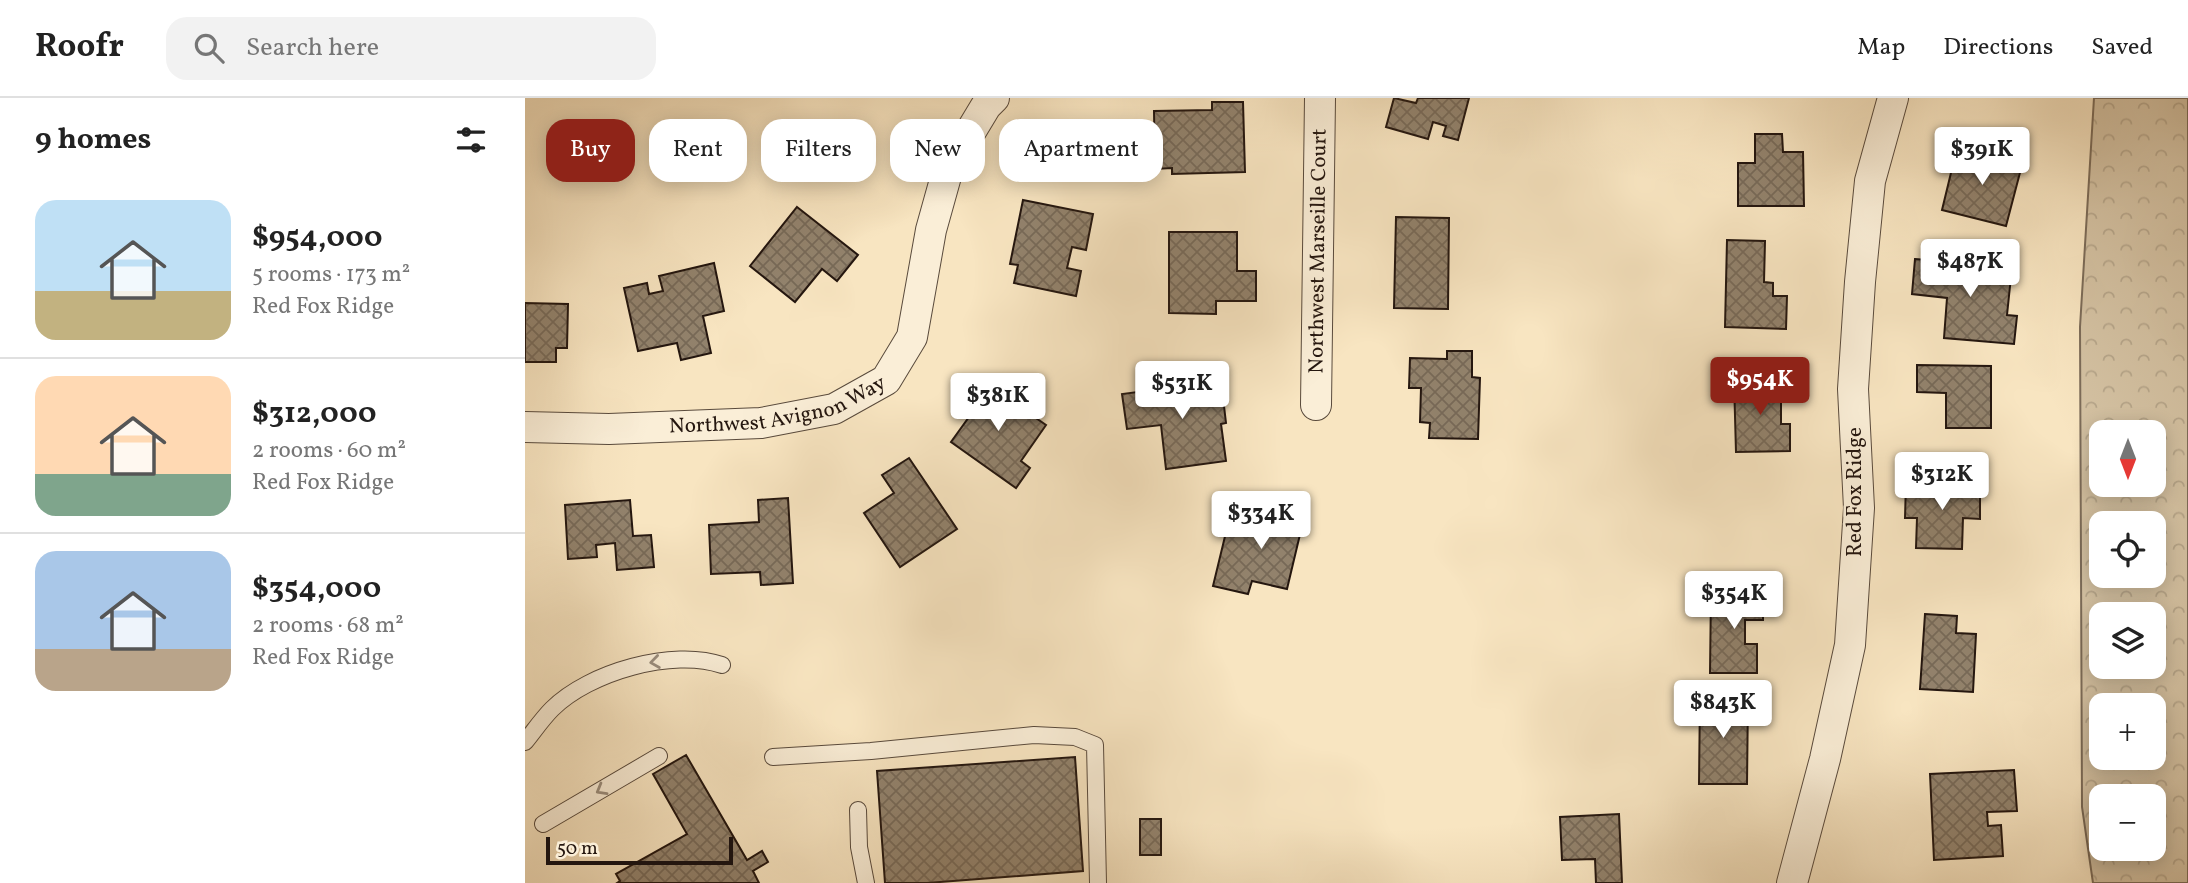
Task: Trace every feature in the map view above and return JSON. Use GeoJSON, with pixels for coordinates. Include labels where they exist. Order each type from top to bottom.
{"type":"FeatureCollection","features":[{"type":"Feature","properties":{"kind":"street","name":"Northwest Avignon Way"},"geometry":{"type":"LineString","coordinates":[[525,427],[609,429],[761,423],[834,409],[886,380],[912,337],[931,230],[948,169],[986,106],[994,98]]}},
{"type":"Feature","properties":{"kind":"street","name":"Northwest Marseille Court"},"geometry":{"type":"LineString","coordinates":[[1316,405],[1320,98]]}},
{"type":"Feature","properties":{"kind":"street","name":"Red Fox Ridge"},"geometry":{"type":"LineString","coordinates":[[1792,883],[1825,759],[1850,645],[1859,508],[1853,389],[1860,282],[1870,181],[1893,98]]}},
{"type":"Feature","properties":{"kind":"lane"},"geometry":{"type":"LineString","coordinates":[[525,743],[553,707],[598,677],[651,661],[704,659],[722,665]]}},
{"type":"Feature","properties":{"kind":"lane"},"geometry":{"type":"LineString","coordinates":[[773,757],[871,751],[1034,735],[1076,737],[1095,745],[1098,883]]}},
{"type":"Feature","properties":{"kind":"lane"},"geometry":{"type":"LineString","coordinates":[[543,824],[659,756]]}},
{"type":"Feature","properties":{"kind":"lane"},"geometry":{"type":"LineString","coordinates":[[858,810],[859,846],[866,883]]}},
{"type":"Feature","properties":{"kind":"green space"},"geometry":{"type":"Polygon","coordinates":[[[2094,98],[2188,98],[2188,883],[2093,883],[2090,861],[2166,861],[2166,784],[2089,784],[2089,855],[2082,807],[2080,327],[2094,98]]]}},
{"type":"Feature","properties":{"kind":"building"},"geometry":{"type":"Polygon","coordinates":[[[1394,98],[1416,103],[1418,98],[1469,98],[1458,140],[1443,136],[1446,126],[1433,122],[1428,139],[1386,127],[1394,98]]]}},
{"type":"Feature","properties":{"kind":"building"},"geometry":{"type":"Polygon","coordinates":[[[1212,102],[1243,102],[1245,172],[1172,174],[1172,168],[1163,169],[1163,119],[1154,119],[1154,111],[1212,110],[1212,102]]]}},
{"type":"Feature","properties":{"kind":"building"},"geometry":{"type":"Polygon","coordinates":[[[1755,134],[1782,134],[1783,152],[1803,152],[1804,206],[1738,206],[1738,163],[1755,163],[1755,134]]]}},
{"type":"Feature","properties":{"kind":"building"},"geometry":{"type":"Polygon","coordinates":[[[1957,148],[2022,165],[2006,226],[1942,210],[1957,148]]]}},
{"type":"Feature","properties":{"kind":"building"},"geometry":{"type":"Polygon","coordinates":[[[1023,200],[1093,214],[1086,250],[1072,247],[1067,268],[1081,271],[1076,296],[1014,283],[1018,265],[1010,264],[1023,200]]]}},
{"type":"Feature","properties":{"kind":"building"},"geometry":{"type":"Polygon","coordinates":[[[797,207],[858,255],[837,281],[822,269],[795,302],[750,266],[797,207]]]}},
{"type":"Feature","properties":{"kind":"building"},"geometry":{"type":"Polygon","coordinates":[[[1396,217],[1449,218],[1448,309],[1394,308],[1396,217]]]}},
{"type":"Feature","properties":{"kind":"building"},"geometry":{"type":"Polygon","coordinates":[[[1169,232],[1237,232],[1237,271],[1256,271],[1256,301],[1216,301],[1216,314],[1169,313],[1169,232]]]}},
{"type":"Feature","properties":{"kind":"building"},"geometry":{"type":"Polygon","coordinates":[[[1727,240],[1765,241],[1764,282],[1773,283],[1773,296],[1787,296],[1786,329],[1725,327],[1727,240]]]}},
{"type":"Feature","properties":{"kind":"building"},"geometry":{"type":"Polygon","coordinates":[[[1915,259],[2012,267],[2007,315],[2017,316],[2014,344],[1944,338],[1947,298],[1912,294],[1915,259]]]}},
{"type":"Feature","properties":{"kind":"building"},"geometry":{"type":"Polygon","coordinates":[[[714,263],[724,311],[703,316],[711,353],[681,360],[677,343],[638,351],[624,288],[647,283],[649,294],[663,291],[659,276],[714,263]]]}},
{"type":"Feature","properties":{"kind":"building"},"geometry":{"type":"Polygon","coordinates":[[[525,303],[568,304],[567,348],[556,348],[556,362],[525,362],[525,303]]]}},
{"type":"Feature","properties":{"kind":"building"},"geometry":{"type":"Polygon","coordinates":[[[1447,351],[1472,351],[1472,377],[1480,378],[1478,439],[1429,438],[1430,423],[1420,422],[1421,388],[1409,388],[1410,358],[1447,359],[1447,351]]]}},
{"type":"Feature","properties":{"kind":"building"},"geometry":{"type":"Polygon","coordinates":[[[1917,365],[1991,366],[1991,428],[1946,428],[1946,393],[1917,392],[1917,365]]]}},
{"type":"Feature","properties":{"kind":"building"},"geometry":{"type":"Polygon","coordinates":[[[978,378],[1046,425],[1021,461],[1030,468],[1016,488],[951,442],[974,410],[961,401],[978,378]]]}},
{"type":"Feature","properties":{"kind":"building"},"geometry":{"type":"Polygon","coordinates":[[[1781,379],[1781,424],[1790,424],[1790,451],[1736,452],[1734,380],[1781,379]]]}},
{"type":"Feature","properties":{"kind":"building"},"geometry":{"type":"Polygon","coordinates":[[[1221,381],[1226,423],[1221,424],[1226,461],[1166,469],[1161,425],[1127,429],[1122,394],[1221,381]]]}},
{"type":"Feature","properties":{"kind":"building"},"geometry":{"type":"Polygon","coordinates":[[[909,458],[957,529],[900,567],[864,513],[894,493],[882,475],[909,458]]]}},
{"type":"Feature","properties":{"kind":"building"},"geometry":{"type":"Polygon","coordinates":[[[1906,482],[1980,483],[1980,519],[1963,518],[1962,549],[1916,548],[1917,518],[1905,518],[1906,482]]]}},
{"type":"Feature","properties":{"kind":"building"},"geometry":{"type":"Polygon","coordinates":[[[788,498],[793,583],[761,585],[760,572],[711,574],[709,525],[759,522],[758,500],[788,498]]]}},
{"type":"Feature","properties":{"kind":"building"},"geometry":{"type":"Polygon","coordinates":[[[1277,499],[1307,505],[1287,589],[1252,581],[1248,594],[1213,586],[1228,524],[1269,533],[1277,499]]]}},
{"type":"Feature","properties":{"kind":"building"},"geometry":{"type":"Polygon","coordinates":[[[630,500],[633,536],[651,535],[654,567],[617,570],[615,543],[596,545],[597,557],[568,559],[565,505],[630,500]]]}},
{"type":"Feature","properties":{"kind":"building"},"geometry":{"type":"Polygon","coordinates":[[[1711,591],[1763,592],[1763,620],[1745,620],[1745,644],[1757,644],[1757,673],[1710,673],[1711,591]]]}},
{"type":"Feature","properties":{"kind":"building"},"geometry":{"type":"Polygon","coordinates":[[[1925,614],[1957,616],[1956,633],[1976,634],[1973,692],[1920,689],[1925,614]]]}},
{"type":"Feature","properties":{"kind":"building"},"geometry":{"type":"Polygon","coordinates":[[[1700,695],[1748,696],[1747,784],[1699,784],[1700,695]]]}},
{"type":"Feature","properties":{"kind":"building"},"geometry":{"type":"Polygon","coordinates":[[[686,755],[747,860],[762,851],[768,862],[753,871],[759,883],[617,883],[620,881],[616,874],[687,834],[653,774],[686,755]]]}},
{"type":"Feature","properties":{"kind":"building"},"geometry":{"type":"Polygon","coordinates":[[[1075,757],[1083,871],[927,883],[885,883],[877,771],[1075,757]]]}},
{"type":"Feature","properties":{"kind":"building"},"geometry":{"type":"Polygon","coordinates":[[[2014,770],[2017,811],[1987,812],[1988,826],[2001,825],[2003,856],[1934,860],[1930,774],[2014,770]]]}},
{"type":"Feature","properties":{"kind":"building"},"geometry":{"type":"Polygon","coordinates":[[[1619,814],[1622,883],[1596,883],[1595,859],[1562,860],[1560,817],[1619,814]]]}},
{"type":"Feature","properties":{"kind":"building"},"geometry":{"type":"Polygon","coordinates":[[[1140,819],[1161,819],[1161,855],[1140,855],[1140,819]]]}}]}
